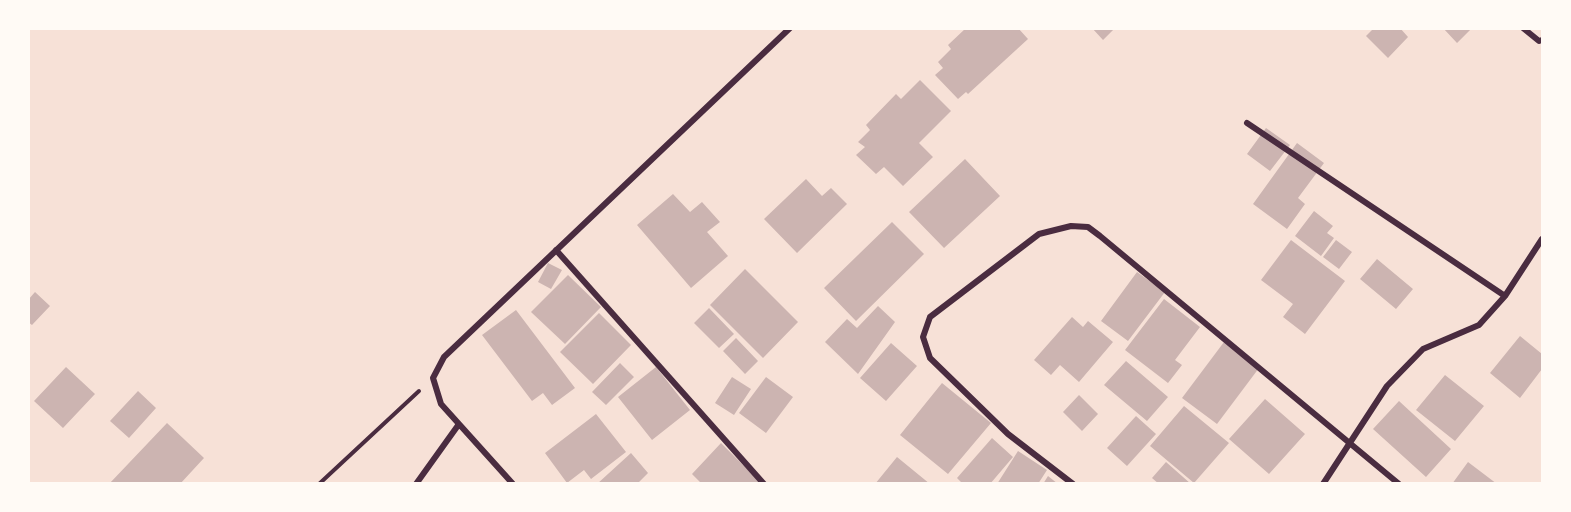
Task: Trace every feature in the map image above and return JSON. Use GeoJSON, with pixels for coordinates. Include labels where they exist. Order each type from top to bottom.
{"type":"FeatureCollection","features":[{"type":"Feature","properties":{"kind":"street"},"geometry":{"type":"LineString","coordinates":[[513,483],[441,404],[433,378],[444,357],[790,28]]}},
{"type":"Feature","properties":{"kind":"street"},"geometry":{"type":"LineString","coordinates":[[1523,28],[1539,41],[1542,40]]}},
{"type":"Feature","properties":{"kind":"street"},"geometry":{"type":"LineString","coordinates":[[1247,123],[1504,296]]}},
{"type":"Feature","properties":{"kind":"street"},"geometry":{"type":"LineString","coordinates":[[1073,483],[1008,434],[930,358],[923,337],[930,317],[1039,234],[1071,226],[1088,227],[1100,236],[1398,483]]}},
{"type":"Feature","properties":{"kind":"street"},"geometry":{"type":"LineString","coordinates":[[1323,483],[1388,386],[1423,349],[1479,325],[1504,296],[1542,238]]}},
{"type":"Feature","properties":{"kind":"street"},"geometry":{"type":"LineString","coordinates":[[556,250],[764,483]]}},
{"type":"Feature","properties":{"kind":"street"},"geometry":{"type":"LineString","coordinates":[[416,483],[459,424]]}},
{"type":"Feature","properties":{"kind":"path"},"geometry":{"type":"LineString","coordinates":[[319,483],[433,378]]}},
{"type":"Feature","properties":{"kind":"building"},"geometry":{"type":"Polygon","coordinates":[[[966,28],[1018,28],[1028,39],[968,94],[966,92],[958,99],[935,75],[943,68],[938,62],[951,49],[948,45],[966,28]]]}},
{"type":"Feature","properties":{"kind":"building"},"geometry":{"type":"Polygon","coordinates":[[[1092,28],[1115,28],[1103,40],[1092,28]]]}},
{"type":"Feature","properties":{"kind":"building"},"geometry":{"type":"Polygon","coordinates":[[[1374,28],[1400,28],[1408,37],[1388,58],[1366,36],[1374,28]]]}},
{"type":"Feature","properties":{"kind":"building"},"geometry":{"type":"Polygon","coordinates":[[[1443,28],[1472,28],[1457,43],[1443,28]]]}},
{"type":"Feature","properties":{"kind":"building"},"geometry":{"type":"Polygon","coordinates":[[[920,80],[951,111],[919,143],[933,157],[903,186],[884,167],[876,174],[856,155],[865,147],[858,142],[870,130],[866,125],[896,94],[901,99],[920,80]]]}},
{"type":"Feature","properties":{"kind":"building"},"geometry":{"type":"Polygon","coordinates":[[[1266,128],[1290,145],[1270,171],[1247,154],[1266,128]]]}},
{"type":"Feature","properties":{"kind":"building"},"geometry":{"type":"Polygon","coordinates":[[[1297,143],[1324,163],[1298,198],[1305,204],[1287,229],[1253,204],[1297,143]]]}},
{"type":"Feature","properties":{"kind":"building"},"geometry":{"type":"Polygon","coordinates":[[[965,159],[1000,196],[944,248],[909,212],[965,159]]]}},
{"type":"Feature","properties":{"kind":"building"},"geometry":{"type":"Polygon","coordinates":[[[806,179],[822,196],[831,188],[847,204],[797,253],[764,219],[806,179]]]}},
{"type":"Feature","properties":{"kind":"building"},"geometry":{"type":"Polygon","coordinates":[[[673,194],[690,212],[702,202],[720,222],[707,232],[728,256],[691,288],[637,225],[673,194]]]}},
{"type":"Feature","properties":{"kind":"building"},"geometry":{"type":"Polygon","coordinates":[[[1314,211],[1333,226],[1327,233],[1334,238],[1321,256],[1295,236],[1314,211]]]}},
{"type":"Feature","properties":{"kind":"building"},"geometry":{"type":"Polygon","coordinates":[[[892,222],[924,254],[856,321],[824,288],[892,222]]]}},
{"type":"Feature","properties":{"kind":"building"},"geometry":{"type":"Polygon","coordinates":[[[1291,240],[1345,281],[1305,334],[1283,317],[1293,304],[1261,280],[1291,240]]]}},
{"type":"Feature","properties":{"kind":"building"},"geometry":{"type":"Polygon","coordinates":[[[1336,240],[1352,252],[1339,269],[1323,257],[1336,240]]]}},
{"type":"Feature","properties":{"kind":"building"},"geometry":{"type":"Polygon","coordinates":[[[1377,259],[1413,289],[1396,309],[1360,279],[1377,259]]]}},
{"type":"Feature","properties":{"kind":"building"},"geometry":{"type":"Polygon","coordinates":[[[548,263],[562,270],[551,289],[538,282],[548,263]]]}},
{"type":"Feature","properties":{"kind":"building"},"geometry":{"type":"Polygon","coordinates":[[[745,269],[798,322],[763,358],[710,305],[745,269]]]}},
{"type":"Feature","properties":{"kind":"building"},"geometry":{"type":"Polygon","coordinates":[[[1137,272],[1165,292],[1128,341],[1101,321],[1137,272]]]}},
{"type":"Feature","properties":{"kind":"building"},"geometry":{"type":"Polygon","coordinates":[[[568,275],[601,307],[565,344],[531,312],[568,275]]]}},
{"type":"Feature","properties":{"kind":"building"},"geometry":{"type":"Polygon","coordinates":[[[35,292],[50,306],[32,325],[28,322],[28,300],[35,292]]]}},
{"type":"Feature","properties":{"kind":"building"},"geometry":{"type":"Polygon","coordinates":[[[1164,299],[1200,327],[1175,360],[1182,365],[1168,383],[1125,350],[1164,299]]]}},
{"type":"Feature","properties":{"kind":"building"},"geometry":{"type":"Polygon","coordinates":[[[878,306],[895,322],[858,374],[825,342],[847,319],[857,328],[878,306]]]}},
{"type":"Feature","properties":{"kind":"building"},"geometry":{"type":"Polygon","coordinates":[[[709,308],[734,334],[719,348],[694,323],[709,308]]]}},
{"type":"Feature","properties":{"kind":"building"},"geometry":{"type":"Polygon","coordinates":[[[516,310],[575,388],[552,405],[543,393],[532,401],[482,335],[516,310]]]}},
{"type":"Feature","properties":{"kind":"building"},"geometry":{"type":"Polygon","coordinates":[[[599,313],[631,345],[593,384],[560,352],[599,313]]]}},
{"type":"Feature","properties":{"kind":"building"},"geometry":{"type":"Polygon","coordinates":[[[1072,317],[1083,327],[1088,321],[1113,342],[1079,382],[1060,365],[1051,375],[1034,360],[1072,317]]]}},
{"type":"Feature","properties":{"kind":"building"},"geometry":{"type":"Polygon","coordinates":[[[1520,336],[1542,354],[1542,369],[1520,398],[1490,373],[1520,336]]]}},
{"type":"Feature","properties":{"kind":"building"},"geometry":{"type":"Polygon","coordinates":[[[736,338],[758,361],[745,374],[723,351],[736,338]]]}},
{"type":"Feature","properties":{"kind":"building"},"geometry":{"type":"Polygon","coordinates":[[[1224,342],[1259,368],[1217,424],[1182,398],[1224,342]]]}},
{"type":"Feature","properties":{"kind":"building"},"geometry":{"type":"Polygon","coordinates":[[[891,343],[917,366],[886,401],[860,378],[891,343]]]}},
{"type":"Feature","properties":{"kind":"building"},"geometry":{"type":"Polygon","coordinates":[[[1126,361],[1168,397],[1147,421],[1104,385],[1126,361]]]}},
{"type":"Feature","properties":{"kind":"building"},"geometry":{"type":"Polygon","coordinates":[[[620,363],[634,377],[606,405],[592,392],[620,363]]]}},
{"type":"Feature","properties":{"kind":"building"},"geometry":{"type":"Polygon","coordinates":[[[66,367],[95,394],[63,428],[34,401],[66,367]]]}},
{"type":"Feature","properties":{"kind":"building"},"geometry":{"type":"Polygon","coordinates":[[[656,367],[690,410],[652,440],[618,397],[656,367]]]}},
{"type":"Feature","properties":{"kind":"building"},"geometry":{"type":"Polygon","coordinates":[[[1445,375],[1484,406],[1455,441],[1416,410],[1445,375]]]}},
{"type":"Feature","properties":{"kind":"building"},"geometry":{"type":"Polygon","coordinates":[[[732,377],[751,389],[734,415],[715,403],[732,377]]]}},
{"type":"Feature","properties":{"kind":"building"},"geometry":{"type":"Polygon","coordinates":[[[766,377],[793,397],[766,433],[739,413],[766,377]]]}},
{"type":"Feature","properties":{"kind":"building"},"geometry":{"type":"Polygon","coordinates":[[[942,383],[991,423],[948,474],[900,435],[942,383]]]}},
{"type":"Feature","properties":{"kind":"building"},"geometry":{"type":"Polygon","coordinates":[[[138,391],[156,408],[129,438],[110,421],[138,391]]]}},
{"type":"Feature","properties":{"kind":"building"},"geometry":{"type":"Polygon","coordinates":[[[1079,395],[1098,414],[1082,431],[1063,412],[1079,395]]]}},
{"type":"Feature","properties":{"kind":"building"},"geometry":{"type":"Polygon","coordinates":[[[1265,399],[1305,434],[1269,474],[1229,439],[1265,399]]]}},
{"type":"Feature","properties":{"kind":"building"},"geometry":{"type":"Polygon","coordinates":[[[1399,401],[1451,449],[1426,477],[1373,429],[1399,401]]]}},
{"type":"Feature","properties":{"kind":"building"},"geometry":{"type":"Polygon","coordinates":[[[1184,406],[1229,443],[1194,483],[1150,446],[1184,406]]]}},
{"type":"Feature","properties":{"kind":"building"},"geometry":{"type":"Polygon","coordinates":[[[596,414],[626,452],[591,479],[584,470],[567,483],[545,453],[596,414]]]}},
{"type":"Feature","properties":{"kind":"building"},"geometry":{"type":"Polygon","coordinates":[[[1136,416],[1156,434],[1127,466],[1107,448],[1136,416]]]}},
{"type":"Feature","properties":{"kind":"building"},"geometry":{"type":"Polygon","coordinates":[[[167,423],[204,458],[180,484],[109,484],[167,423]]]}},
{"type":"Feature","properties":{"kind":"building"},"geometry":{"type":"Polygon","coordinates":[[[992,438],[1013,457],[990,484],[963,484],[957,478],[992,438]]]}},
{"type":"Feature","properties":{"kind":"building"},"geometry":{"type":"Polygon","coordinates":[[[721,443],[760,482],[758,484],[702,484],[692,474],[721,443]]]}},
{"type":"Feature","properties":{"kind":"building"},"geometry":{"type":"Polygon","coordinates":[[[1018,451],[1047,470],[1038,484],[997,484],[1018,451]]]}},
{"type":"Feature","properties":{"kind":"building"},"geometry":{"type":"Polygon","coordinates":[[[631,453],[648,473],[637,484],[597,484],[631,453]]]}},
{"type":"Feature","properties":{"kind":"building"},"geometry":{"type":"Polygon","coordinates":[[[897,457],[930,484],[875,484],[897,457]]]}},
{"type":"Feature","properties":{"kind":"building"},"geometry":{"type":"Polygon","coordinates":[[[1166,462],[1191,484],[1159,484],[1152,478],[1166,462]]]}},
{"type":"Feature","properties":{"kind":"building"},"geometry":{"type":"Polygon","coordinates":[[[1468,462],[1497,484],[1452,484],[1468,462]]]}},
{"type":"Feature","properties":{"kind":"building"},"geometry":{"type":"Polygon","coordinates":[[[1048,476],[1058,484],[1043,484],[1048,476]]]}}]}
